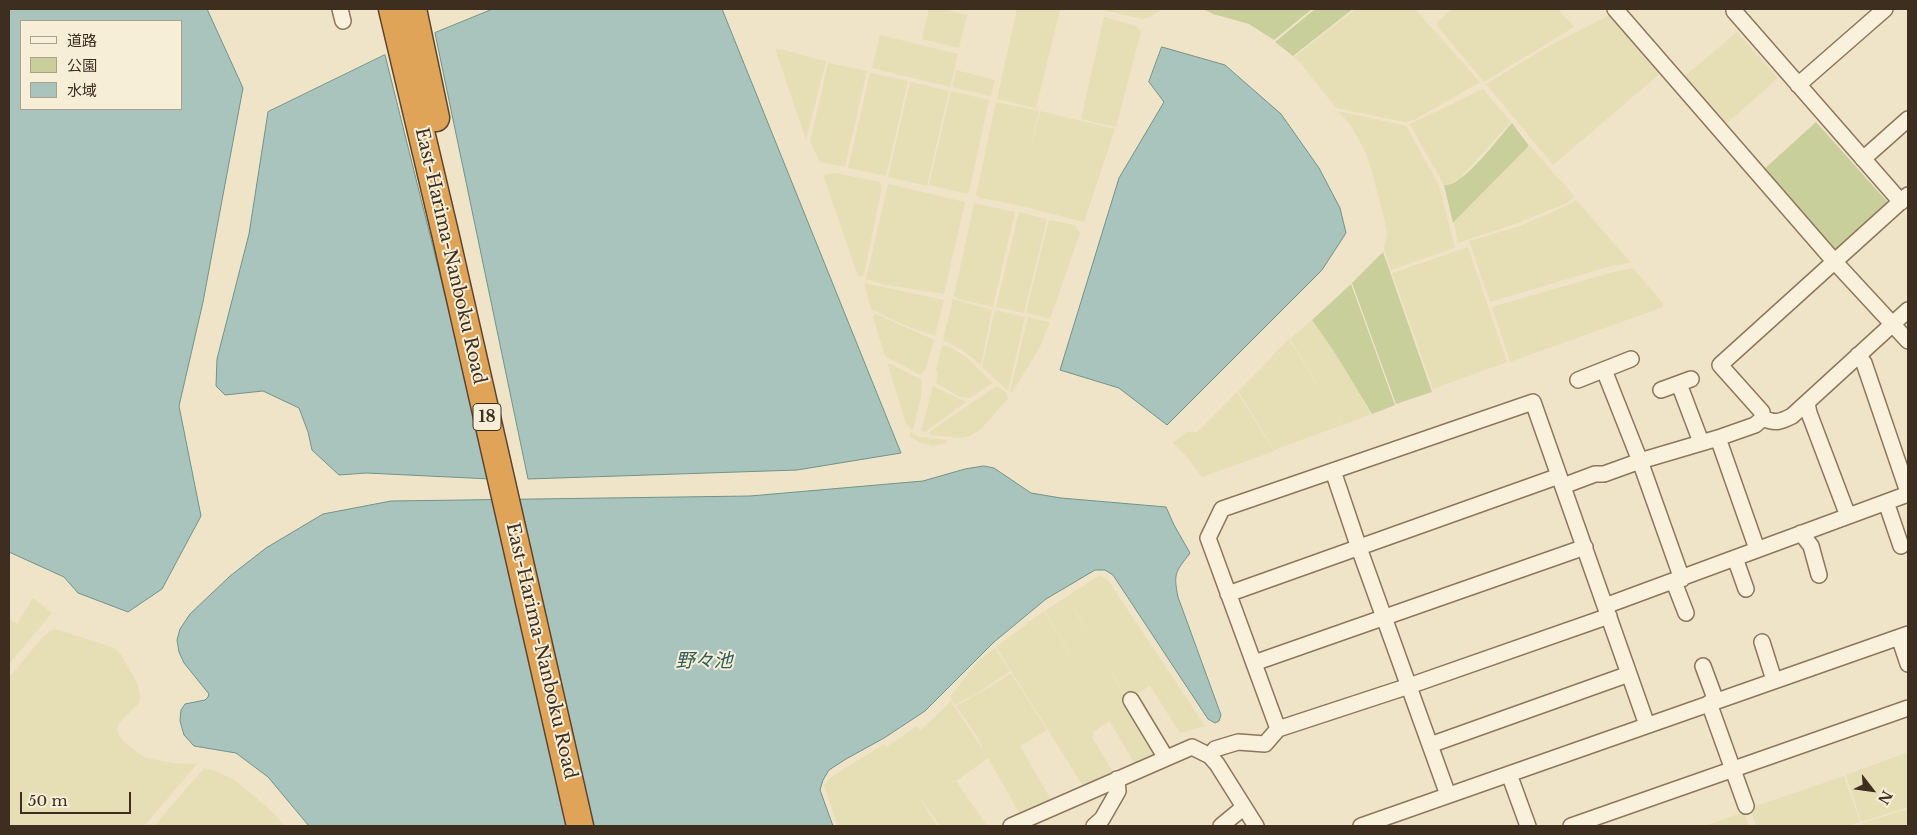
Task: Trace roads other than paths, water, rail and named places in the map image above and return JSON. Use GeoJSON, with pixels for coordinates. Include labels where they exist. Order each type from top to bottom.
{"type":"FeatureCollection","features":[{"type":"Feature","properties":{"kind":"highway","name":"East-Harima-Nanboku Road"},"geometry":{"type":"LineString","coordinates":[[392,9],[580,826]]}},
{"type":"Feature","properties":{"kind":"highway","name":"East-Harima-Nanboku Road"},"geometry":{"type":"LineString","coordinates":[[413,9],[461,232],[595,826]]}},
{"type":"Feature","properties":{"kind":"street"},"geometry":{"type":"LineString","coordinates":[[1615,9],[1834,261],[1908,341]]}},
{"type":"Feature","properties":{"kind":"street"},"geometry":{"type":"LineString","coordinates":[[1736,9],[1734,11],[1863,159],[1904,198],[1720,365],[1762,412],[1763,418]]}},
{"type":"Feature","properties":{"kind":"street"},"geometry":{"type":"LineString","coordinates":[[1798,84],[1885,9]]}},
{"type":"Feature","properties":{"kind":"street"},"geometry":{"type":"LineString","coordinates":[[1863,159],[1908,119]]}},
{"type":"Feature","properties":{"kind":"street"},"geometry":{"type":"LineString","coordinates":[[1763,418],[1780,423],[1792,416],[1908,310]]}},
{"type":"Feature","properties":{"kind":"street"},"geometry":{"type":"LineString","coordinates":[[1210,756],[1215,749],[1238,742],[1264,744],[1278,729],[1409,686],[1607,611],[1678,580],[1757,549],[1908,493],[1864,363],[1858,355]]}},
{"type":"Feature","properties":{"kind":"street"},"geometry":{"type":"LineString","coordinates":[[1578,380],[1631,359]]}},
{"type":"Feature","properties":{"kind":"street"},"geometry":{"type":"LineString","coordinates":[[1604,370],[1640,461],[1678,580],[1686,614]]}},
{"type":"Feature","properties":{"kind":"street"},"geometry":{"type":"LineString","coordinates":[[1660,390],[1685,382],[1701,442]]}},
{"type":"Feature","properties":{"kind":"street"},"geometry":{"type":"LineString","coordinates":[[1278,729],[1208,538],[1222,510],[1533,402],[1647,725]]}},
{"type":"Feature","properties":{"kind":"street"},"geometry":{"type":"LineString","coordinates":[[1807,403],[1808,413],[1848,516]]}},
{"type":"Feature","properties":{"kind":"street"},"geometry":{"type":"LineString","coordinates":[[1228,594],[1561,481],[1640,461],[1718,438],[1754,425],[1763,418]]}},
{"type":"Feature","properties":{"kind":"street"},"geometry":{"type":"LineString","coordinates":[[1718,438],[1757,549]]}},
{"type":"Feature","properties":{"kind":"street"},"geometry":{"type":"LineString","coordinates":[[1333,471],[1383,617],[1448,795]]}},
{"type":"Feature","properties":{"kind":"street"},"geometry":{"type":"LineString","coordinates":[[1886,502],[1901,546]]}},
{"type":"Feature","properties":{"kind":"street"},"geometry":{"type":"LineString","coordinates":[[1801,533],[1810,546],[1819,575]]}},
{"type":"Feature","properties":{"kind":"street"},"geometry":{"type":"LineString","coordinates":[[1254,663],[1584,547]]}},
{"type":"Feature","properties":{"kind":"street"},"geometry":{"type":"LineString","coordinates":[[1735,558],[1746,589]]}},
{"type":"Feature","properties":{"kind":"street"},"geometry":{"type":"LineString","coordinates":[[1361,826],[1904,636],[1908,664]]}},
{"type":"Feature","properties":{"kind":"street"},"geometry":{"type":"LineString","coordinates":[[1762,642],[1774,680]]}},
{"type":"Feature","properties":{"kind":"street"},"geometry":{"type":"LineString","coordinates":[[1703,666],[1712,702],[1746,806]]}},
{"type":"Feature","properties":{"kind":"street"},"geometry":{"type":"LineString","coordinates":[[1430,745],[1629,674]]}},
{"type":"Feature","properties":{"kind":"street"},"geometry":{"type":"LineString","coordinates":[[1131,700],[1166,758]]}},
{"type":"Feature","properties":{"kind":"street"},"geometry":{"type":"LineString","coordinates":[[1571,826],[1908,708]]}},
{"type":"Feature","properties":{"kind":"street"},"geometry":{"type":"LineString","coordinates":[[1011,826],[1192,747],[1210,756],[1217,764],[1256,826]]}},
{"type":"Feature","properties":{"kind":"street"},"geometry":{"type":"LineString","coordinates":[[1509,774],[1528,826]]}},
{"type":"Feature","properties":{"kind":"street"},"geometry":{"type":"LineString","coordinates":[[1094,826],[1102,820],[1118,791],[1117,779]]}},
{"type":"Feature","properties":{"kind":"street"},"geometry":{"type":"LineString","coordinates":[[1221,826],[1244,807]]}},
{"type":"Feature","properties":{"kind":"water"},"geometry":{"type":"Polygon","coordinates":[[[9,9],[207,9],[243,88],[203,302],[179,406],[201,516],[162,589],[128,612],[78,593],[64,577],[9,552],[9,9]]]}},
{"type":"Feature","properties":{"kind":"water"},"geometry":{"type":"Polygon","coordinates":[[[493,9],[722,9],[901,453],[797,470],[528,479],[435,33],[493,9]]]}},
{"type":"Feature","properties":{"kind":"water"},"geometry":{"type":"Polygon","coordinates":[[[1162,47],[1225,65],[1281,114],[1319,168],[1340,208],[1346,233],[1322,270],[1167,425],[1119,388],[1060,370],[1119,178],[1164,102],[1149,82],[1162,47]]]}},
{"type":"Feature","properties":{"kind":"water"},"geometry":{"type":"Polygon","coordinates":[[[385,55],[491,479],[366,473],[339,475],[312,450],[308,432],[299,408],[263,391],[225,395],[216,386],[217,359],[249,234],[268,112],[385,55]]]}},
{"type":"Feature","properties":{"kind":"water","name":"野々池"},"geometry":{"type":"Polygon","coordinates":[[[984,466],[994,468],[1031,493],[1061,498],[1166,507],[1190,553],[1177,573],[1178,597],[1221,715],[1219,721],[1215,723],[1208,719],[1113,575],[1105,570],[1095,570],[1046,599],[994,642],[925,711],[884,738],[829,770],[820,790],[833,826],[309,826],[268,777],[236,753],[194,746],[184,735],[180,721],[181,710],[185,704],[205,700],[209,694],[184,663],[179,652],[177,640],[180,629],[190,614],[230,576],[266,548],[323,514],[391,501],[750,496],[923,481],[965,469],[984,466]]]}}]}
